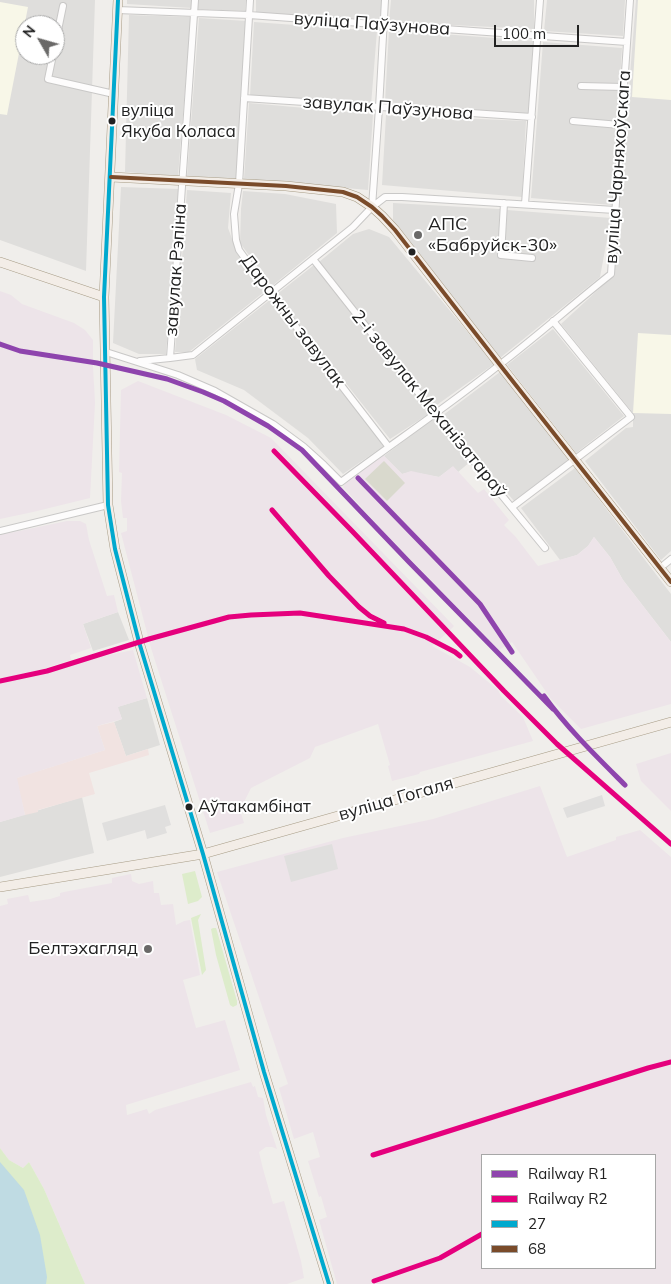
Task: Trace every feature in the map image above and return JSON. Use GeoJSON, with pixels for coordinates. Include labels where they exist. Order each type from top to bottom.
{"type":"FeatureCollection","features":[{"type":"Feature","properties":{"kind":"main road"},"geometry":{"type":"LineString","coordinates":[[118,0],[104,297],[108,506],[115,549],[139,642],[264,1072],[329,1284]]}},
{"type":"Feature","properties":{"kind":"main road"},"geometry":{"type":"LineString","coordinates":[[110,177],[286,186],[343,192],[357,197],[372,207],[395,230],[671,582]]}},
{"type":"Feature","properties":{"kind":"main road"},"geometry":{"type":"LineString","coordinates":[[0,262],[104,297]]}},
{"type":"Feature","properties":{"kind":"main road","name":"вуліца Гогаля"},"geometry":{"type":"LineString","coordinates":[[0,887],[202,854],[671,722]]}},
{"type":"Feature","properties":{"kind":"street","name":"завулак Рэпіна"},"geometry":{"type":"LineString","coordinates":[[138,362],[170,358],[195,0]]}},
{"type":"Feature","properties":{"kind":"street","name":"Дарожны завулак"},"geometry":{"type":"LineString","coordinates":[[250,0],[238,184],[234,214],[236,240],[239,250],[388,446]]}},
{"type":"Feature","properties":{"kind":"street"},"geometry":{"type":"LineString","coordinates":[[372,207],[385,0]]}},
{"type":"Feature","properties":{"kind":"street"},"geometry":{"type":"LineString","coordinates":[[525,204],[540,0]]}},
{"type":"Feature","properties":{"kind":"street","name":"вуліца Чарняхоўскага"},"geometry":{"type":"LineString","coordinates":[[553,321],[610,274],[630,0]]}},
{"type":"Feature","properties":{"kind":"street"},"geometry":{"type":"LineString","coordinates":[[60,15],[62,6]]}},
{"type":"Feature","properties":{"kind":"street","name":"вуліца Паўзунова"},"geometry":{"type":"LineString","coordinates":[[117,10],[249,15],[627,42]]}},
{"type":"Feature","properties":{"kind":"street"},"geometry":{"type":"LineString","coordinates":[[51,65],[48,79],[114,94]]}},
{"type":"Feature","properties":{"kind":"street"},"geometry":{"type":"LineString","coordinates":[[581,86],[623,87]]}},
{"type":"Feature","properties":{"kind":"street","name":"завулак Паўзунова"},"geometry":{"type":"LineString","coordinates":[[244,98],[532,117]]}},
{"type":"Feature","properties":{"kind":"street"},"geometry":{"type":"LineString","coordinates":[[573,121],[620,125]]}},
{"type":"Feature","properties":{"kind":"street"},"geometry":{"type":"LineString","coordinates":[[170,358],[193,355],[353,227],[372,207],[385,197],[615,210]]}},
{"type":"Feature","properties":{"kind":"street"},"geometry":{"type":"LineString","coordinates":[[504,203],[501,255],[532,258]]}},
{"type":"Feature","properties":{"kind":"street","name":"2-і завулак Механізатараў"},"geometry":{"type":"LineString","coordinates":[[313,259],[435,414],[545,548]]}},
{"type":"Feature","properties":{"kind":"street"},"geometry":{"type":"LineString","coordinates":[[106,352],[178,375],[209,388],[273,424],[304,446],[341,482],[500,365],[553,321],[631,417],[512,507]]}},
{"type":"Feature","properties":{"kind":"street"},"geometry":{"type":"LineString","coordinates":[[0,530],[108,506]]}},
{"type":"Feature","properties":{"kind":"street"},"geometry":{"type":"LineString","coordinates":[[660,568],[671,559]]}},
{"type":"Feature","properties":{"kind":"shaded area"},"geometry":{"type":"Polygon","coordinates":[[[0,0],[95,0],[86,271],[0,240],[0,0]]]}},
{"type":"Feature","properties":{"kind":"shaded area"},"geometry":{"type":"Polygon","coordinates":[[[127,0],[192,0],[192,8],[127,4],[127,0]]]}},
{"type":"Feature","properties":{"kind":"shaded area"},"geometry":{"type":"Polygon","coordinates":[[[198,0],[246,0],[245,11],[197,9],[198,0]]]}},
{"type":"Feature","properties":{"kind":"shaded area"},"geometry":{"type":"Polygon","coordinates":[[[256,0],[383,0],[382,20],[256,13],[256,0]]]}},
{"type":"Feature","properties":{"kind":"shaded area"},"geometry":{"type":"Polygon","coordinates":[[[391,0],[534,0],[534,29],[389,22],[391,0]]]}},
{"type":"Feature","properties":{"kind":"shaded area"},"geometry":{"type":"Polygon","coordinates":[[[547,0],[625,0],[623,36],[544,31],[547,0]]]}},
{"type":"Feature","properties":{"kind":"shaded area"},"geometry":{"type":"Polygon","coordinates":[[[636,0],[671,0],[671,551],[661,560],[585,461],[626,428],[633,427],[633,413],[561,324],[614,275],[636,0]]]}},
{"type":"Feature","properties":{"kind":"shaded area"},"geometry":{"type":"Polygon","coordinates":[[[638,0],[671,0],[671,100],[632,97],[638,0]]]}},
{"type":"Feature","properties":{"kind":"shaded area"},"geometry":{"type":"Polygon","coordinates":[[[0,2],[28,7],[26,15],[15,15],[15,65],[17,65],[7,115],[0,114],[0,2]]]}},
{"type":"Feature","properties":{"kind":"shaded area"},"geometry":{"type":"Polygon","coordinates":[[[129,15],[191,17],[178,176],[125,172],[129,15]]]}},
{"type":"Feature","properties":{"kind":"shaded area"},"geometry":{"type":"Polygon","coordinates":[[[199,18],[247,21],[236,179],[187,176],[199,18]]]}},
{"type":"Feature","properties":{"kind":"shaded area"},"geometry":{"type":"Polygon","coordinates":[[[254,22],[377,31],[371,105],[250,96],[254,22]]]}},
{"type":"Feature","properties":{"kind":"shaded area"},"geometry":{"type":"Polygon","coordinates":[[[389,30],[535,41],[528,114],[385,102],[389,30]]]}},
{"type":"Feature","properties":{"kind":"shaded area"},"geometry":{"type":"Polygon","coordinates":[[[543,42],[622,48],[612,205],[531,198],[543,42]]]}},
{"type":"Feature","properties":{"kind":"shaded area"},"geometry":{"type":"Polygon","coordinates":[[[249,103],[373,114],[368,190],[244,179],[249,103]]]}},
{"type":"Feature","properties":{"kind":"shaded area"},"geometry":{"type":"Polygon","coordinates":[[[386,115],[526,121],[522,197],[382,185],[386,115]]]}},
{"type":"Feature","properties":{"kind":"shaded area"},"geometry":{"type":"Polygon","coordinates":[[[121,187],[179,189],[166,354],[139,354],[113,343],[121,187]]]}},
{"type":"Feature","properties":{"kind":"shaded area"},"geometry":{"type":"Polygon","coordinates":[[[187,190],[231,193],[228,228],[238,255],[264,292],[189,352],[175,352],[187,190]]]}},
{"type":"Feature","properties":{"kind":"shaded area"},"geometry":{"type":"Polygon","coordinates":[[[243,191],[285,194],[336,204],[337,233],[272,286],[240,243],[243,191]]]}},
{"type":"Feature","properties":{"kind":"shaded area"},"geometry":{"type":"Polygon","coordinates":[[[393,203],[500,209],[498,257],[533,261],[533,257],[505,253],[507,210],[611,218],[600,277],[500,358],[393,220],[393,203]]]}},
{"type":"Feature","properties":{"kind":"shaded area"},"geometry":{"type":"Polygon","coordinates":[[[369,229],[389,237],[494,364],[434,407],[319,262],[353,234],[369,229]]]}},
{"type":"Feature","properties":{"kind":"shaded area"},"geometry":{"type":"Polygon","coordinates":[[[314,265],[430,413],[390,439],[276,295],[314,265]]]}},
{"type":"Feature","properties":{"kind":"shaded area"},"geometry":{"type":"Polygon","coordinates":[[[0,291],[11,295],[22,304],[74,323],[85,330],[93,340],[95,403],[90,498],[0,519],[0,291]]]}},
{"type":"Feature","properties":{"kind":"shaded area"},"geometry":{"type":"Polygon","coordinates":[[[271,299],[385,445],[343,474],[308,438],[244,390],[197,370],[195,359],[271,299]]]}},
{"type":"Feature","properties":{"kind":"shaded area"},"geometry":{"type":"Polygon","coordinates":[[[553,329],[624,416],[576,453],[507,365],[553,329]]]}},
{"type":"Feature","properties":{"kind":"shaded area"},"geometry":{"type":"Polygon","coordinates":[[[638,333],[671,335],[671,414],[633,413],[638,333]]]}},
{"type":"Feature","properties":{"kind":"shaded area"},"geometry":{"type":"Polygon","coordinates":[[[500,372],[569,459],[514,501],[442,416],[500,372]]]}},
{"type":"Feature","properties":{"kind":"shaded area"},"geometry":{"type":"Polygon","coordinates":[[[138,381],[226,415],[271,438],[454,626],[432,646],[470,667],[498,690],[501,696],[523,717],[533,741],[392,781],[388,766],[390,765],[378,724],[315,747],[310,758],[251,788],[240,810],[244,823],[210,833],[151,648],[121,533],[127,531],[127,518],[123,518],[121,501],[122,473],[119,472],[121,390],[138,381]]]}},
{"type":"Feature","properties":{"kind":"shaded area"},"geometry":{"type":"Polygon","coordinates":[[[434,418],[470,462],[458,472],[453,467],[439,477],[411,472],[402,474],[384,456],[434,418]]]}},
{"type":"Feature","properties":{"kind":"shaded area"},"geometry":{"type":"Polygon","coordinates":[[[382,454],[402,474],[411,471],[439,477],[453,466],[478,493],[484,489],[509,520],[504,525],[538,566],[577,555],[588,546],[594,537],[610,557],[623,580],[671,642],[671,704],[581,729],[551,699],[512,642],[499,650],[382,530],[343,487],[350,478],[382,454]]]}},
{"type":"Feature","properties":{"kind":"shaded area"},"geometry":{"type":"Polygon","coordinates":[[[384,461],[405,483],[387,501],[365,479],[384,461]]]}},
{"type":"Feature","properties":{"kind":"shaded area"},"geometry":{"type":"Polygon","coordinates":[[[575,468],[671,594],[671,642],[623,580],[610,557],[594,537],[588,546],[577,555],[560,560],[521,508],[575,468]]]}},
{"type":"Feature","properties":{"kind":"shaded area"},"geometry":{"type":"Polygon","coordinates":[[[67,521],[80,521],[86,524],[89,540],[107,596],[114,595],[118,612],[83,624],[91,648],[70,655],[71,660],[48,667],[49,671],[94,658],[133,650],[147,698],[118,707],[122,719],[97,726],[105,750],[17,778],[25,815],[0,822],[0,535],[67,521]]]}},
{"type":"Feature","properties":{"kind":"shaded area"},"geometry":{"type":"Polygon","coordinates":[[[118,612],[129,640],[93,651],[83,624],[118,612]]]}},
{"type":"Feature","properties":{"kind":"shaded area"},"geometry":{"type":"Polygon","coordinates":[[[147,698],[160,745],[126,756],[114,722],[122,719],[117,707],[147,698]]]}},
{"type":"Feature","properties":{"kind":"shaded area"},"geometry":{"type":"Polygon","coordinates":[[[114,722],[126,756],[148,749],[149,755],[89,773],[95,794],[25,815],[16,778],[105,750],[97,726],[114,722]]]}},
{"type":"Feature","properties":{"kind":"shaded area"},"geometry":{"type":"Polygon","coordinates":[[[671,753],[671,811],[641,781],[636,764],[671,753]]]}},
{"type":"Feature","properties":{"kind":"shaded area"},"geometry":{"type":"Polygon","coordinates":[[[540,786],[567,857],[616,840],[616,837],[640,830],[671,857],[671,1284],[337,1284],[319,1220],[327,1217],[308,1161],[320,1157],[313,1132],[294,1139],[279,1088],[288,1084],[217,872],[343,838],[433,819],[540,786]]]}},
{"type":"Feature","properties":{"kind":"shaded area"},"geometry":{"type":"Polygon","coordinates":[[[602,795],[605,806],[567,818],[563,808],[602,795]]]}},
{"type":"Feature","properties":{"kind":"shaded area"},"geometry":{"type":"Polygon","coordinates":[[[82,797],[94,853],[0,877],[0,822],[82,797]]]}},
{"type":"Feature","properties":{"kind":"shaded area"},"geometry":{"type":"Polygon","coordinates":[[[165,805],[171,825],[165,827],[167,833],[147,839],[145,830],[107,841],[102,823],[165,805]]]}},
{"type":"Feature","properties":{"kind":"shaded area"},"geometry":{"type":"Polygon","coordinates":[[[332,844],[338,869],[291,882],[284,856],[332,844]]]}},
{"type":"Feature","properties":{"kind":"shaded area"},"geometry":{"type":"Polygon","coordinates":[[[131,874],[132,881],[139,884],[153,881],[154,893],[159,893],[161,905],[173,904],[176,925],[190,920],[200,975],[183,980],[196,1028],[225,1020],[240,1070],[126,1105],[127,1115],[147,1109],[149,1114],[155,1110],[251,1082],[253,1087],[255,1086],[258,1097],[263,1098],[266,1115],[277,1149],[266,1147],[259,1152],[263,1169],[273,1204],[284,1201],[304,1278],[287,1284],[85,1284],[44,1189],[29,1162],[23,1168],[9,1160],[0,1148],[0,906],[8,904],[7,899],[28,895],[30,902],[50,899],[60,896],[60,893],[112,883],[112,878],[131,874]]]}},
{"type":"Feature","properties":{"kind":"green space"},"geometry":{"type":"Polygon","coordinates":[[[195,871],[202,897],[198,901],[188,904],[182,874],[195,871]]]}},
{"type":"Feature","properties":{"kind":"green space"},"geometry":{"type":"Polygon","coordinates":[[[201,914],[198,920],[206,970],[202,975],[191,918],[201,914]]]}},
{"type":"Feature","properties":{"kind":"green space"},"geometry":{"type":"Polygon","coordinates":[[[216,928],[217,931],[237,1001],[237,1005],[233,1007],[230,1005],[216,955],[211,929],[216,928]]]}},
{"type":"Feature","properties":{"kind":"green space"},"geometry":{"type":"Polygon","coordinates":[[[0,1148],[9,1160],[23,1168],[29,1162],[44,1189],[85,1284],[0,1284],[0,1148]]]}},
{"type":"Feature","properties":{"kind":"water"},"geometry":{"type":"Polygon","coordinates":[[[0,1162],[24,1190],[40,1235],[47,1277],[46,1284],[0,1284],[0,1162]]]}},
{"type":"Feature","properties":{"kind":"rail line","name":"R1"},"geometry":{"type":"LineString","coordinates":[[0,344],[20,351],[97,363],[167,379],[224,401],[268,426],[302,450],[553,709]]}},
{"type":"Feature","properties":{"kind":"rail line","name":"R2"},"geometry":{"type":"LineString","coordinates":[[274,451],[557,744],[671,844]]}},
{"type":"Feature","properties":{"kind":"rail line","name":"R1"},"geometry":{"type":"LineString","coordinates":[[358,478],[480,604],[512,652]]}},
{"type":"Feature","properties":{"kind":"rail line","name":"R2"},"geometry":{"type":"LineString","coordinates":[[272,510],[329,576],[359,607],[370,616],[384,623]]}},
{"type":"Feature","properties":{"kind":"rail line","name":"R2"},"geometry":{"type":"LineString","coordinates":[[0,681],[47,671],[149,639],[229,617],[251,615],[300,613],[404,629],[426,637],[460,656]]}},
{"type":"Feature","properties":{"kind":"rail line","name":"R1"},"geometry":{"type":"LineString","coordinates":[[544,696],[593,753],[625,785]]}},
{"type":"Feature","properties":{"kind":"rail line","name":"R2"},"geometry":{"type":"LineString","coordinates":[[373,1155],[671,1062]]}},
{"type":"Feature","properties":{"kind":"rail line","name":"R2"},"geometry":{"type":"LineString","coordinates":[[374,1281],[440,1258],[481,1235]]}},
{"type":"Feature","properties":{"kind":"transit line","name":"27"},"geometry":{"type":"LineString","coordinates":[[118,0],[104,297],[108,505],[115,549],[139,642],[203,854],[264,1072],[329,1284]]}},
{"type":"Feature","properties":{"kind":"transit line","name":"68"},"geometry":{"type":"LineString","coordinates":[[111,177],[286,186],[343,192],[357,197],[372,207],[395,230],[671,582]]}},
{"type":"Feature","properties":{"kind":"place","name":"вуліца Якуба Коласа"},"geometry":{"type":"Point","coordinates":[112,121]}},
{"type":"Feature","properties":{"kind":"place","name":"АПС «Бабруйск-30»"},"geometry":{"type":"Point","coordinates":[418,235]}},
{"type":"Feature","properties":{"kind":"place","name":"Аўтакамбінат"},"geometry":{"type":"Point","coordinates":[189,807]}},
{"type":"Feature","properties":{"kind":"place","name":"Белтэхагляд"},"geometry":{"type":"Point","coordinates":[148,949]}}]}
